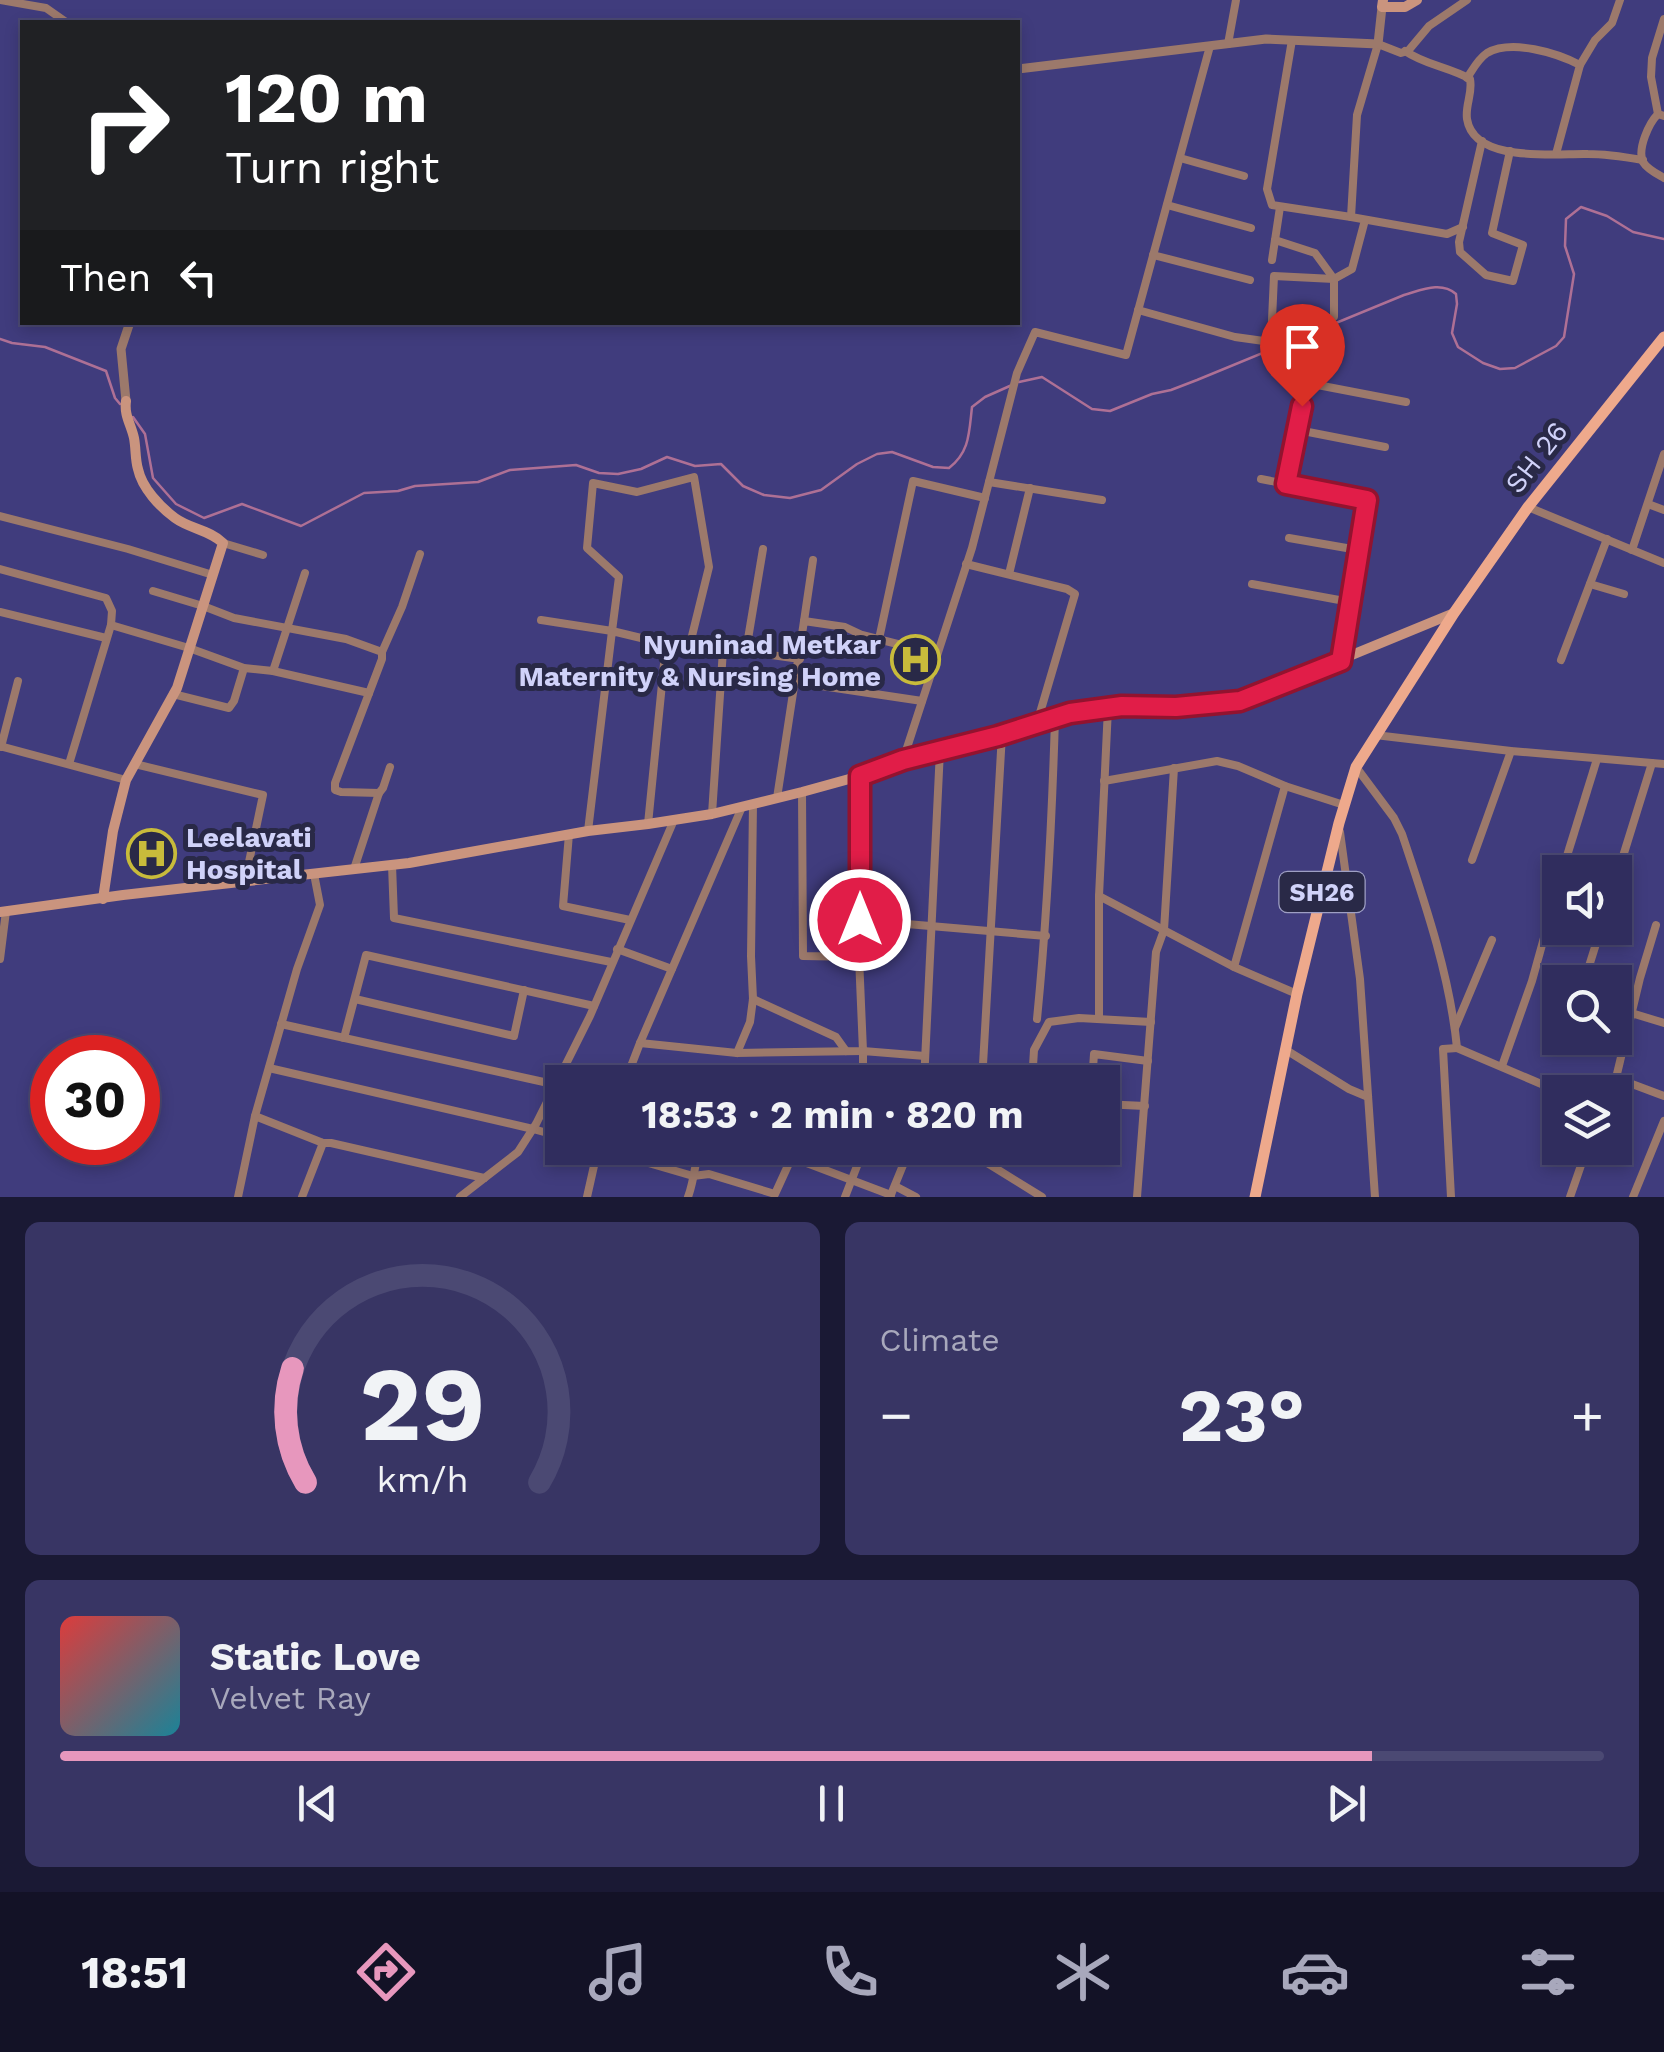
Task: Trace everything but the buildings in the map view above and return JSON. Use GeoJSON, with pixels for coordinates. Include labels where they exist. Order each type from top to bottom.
{"type":"FeatureCollection","features":[{"type":"Feature","properties":{"kind":"main road"},"geometry":{"type":"LineString","coordinates":[[1383,4],[1405,7],[1416,0]]}},
{"type":"Feature","properties":{"kind":"main road","name":"SH 26"},"geometry":{"type":"LineString","coordinates":[[1454,613],[1528,507],[1658,355],[1664,336]]}},
{"type":"Feature","properties":{"kind":"main road"},"geometry":{"type":"LineString","coordinates":[[103,899],[113,831],[126,780],[173,694],[224,543],[177,520],[143,484],[125,406]]}},
{"type":"Feature","properties":{"kind":"main road"},"geometry":{"type":"LineString","coordinates":[[3,912],[392,865],[712,814],[860,776],[903,760],[1054,718],[1122,706],[1176,707],[1240,701],[1454,613]]}},
{"type":"Feature","properties":{"kind":"main road","name":"SH26"},"geometry":{"type":"LineString","coordinates":[[1255,1197],[1298,994],[1356,767],[1454,613]]}},
{"type":"Feature","properties":{"kind":"street"},"geometry":{"type":"LineString","coordinates":[[0,0],[46,8],[63,20]]}},
{"type":"Feature","properties":{"kind":"street"},"geometry":{"type":"LineString","coordinates":[[1228,44],[1236,0]]}},
{"type":"Feature","properties":{"kind":"street"},"geometry":{"type":"LineString","coordinates":[[1405,52],[1429,26],[1467,0]]}},
{"type":"Feature","properties":{"kind":"street"},"geometry":{"type":"LineString","coordinates":[[1556,154],[1580,65],[1594,40],[1612,22],[1620,0]]}},
{"type":"Feature","properties":{"kind":"street"},"geometry":{"type":"LineString","coordinates":[[1351,217],[1357,115],[1378,44],[1383,4]]}},
{"type":"Feature","properties":{"kind":"street"},"geometry":{"type":"LineString","coordinates":[[1664,19],[1652,58],[1651,78],[1661,115],[1652,119],[1642,156],[1652,172],[1664,178]]}},
{"type":"Feature","properties":{"kind":"street"},"geometry":{"type":"LineString","coordinates":[[1020,69],[1266,39],[1378,44],[1468,78],[1472,87],[1467,118],[1482,141],[1535,155],[1591,154],[1643,160]]}},
{"type":"Feature","properties":{"kind":"street"},"geometry":{"type":"LineString","coordinates":[[1292,40],[1267,188],[1272,205],[1447,234],[1463,226]]}},
{"type":"Feature","properties":{"kind":"street"},"geometry":{"type":"LineString","coordinates":[[903,760],[966,564],[1017,374],[1035,332],[1126,355],[1210,46]]}},
{"type":"Feature","properties":{"kind":"street"},"geometry":{"type":"LineString","coordinates":[[1468,78],[1478,60],[1499,49],[1536,50],[1580,65]]}},
{"type":"Feature","properties":{"kind":"street"},"geometry":{"type":"LineString","coordinates":[[1482,141],[1460,252],[1486,275],[1513,281],[1523,245],[1492,234],[1510,151]]}},
{"type":"Feature","properties":{"kind":"street"},"geometry":{"type":"LineString","coordinates":[[1180,158],[1244,176]]}},
{"type":"Feature","properties":{"kind":"street"},"geometry":{"type":"LineString","coordinates":[[1167,206],[1251,228]]}},
{"type":"Feature","properties":{"kind":"street"},"geometry":{"type":"LineString","coordinates":[[1272,260],[1280,207]]}},
{"type":"Feature","properties":{"kind":"street"},"geometry":{"type":"LineString","coordinates":[[1271,342],[1274,276],[1334,278],[1352,269],[1364,220]]}},
{"type":"Feature","properties":{"kind":"street"},"geometry":{"type":"LineString","coordinates":[[1138,310],[1235,337],[1271,342],[1334,317],[1334,278],[1315,253],[1275,240]]}},
{"type":"Feature","properties":{"kind":"street"},"geometry":{"type":"LineString","coordinates":[[1154,255],[1250,280]]}},
{"type":"Feature","properties":{"kind":"street"},"geometry":{"type":"LineString","coordinates":[[125,406],[121,349],[129,325]]}},
{"type":"Feature","properties":{"kind":"street"},"geometry":{"type":"LineString","coordinates":[[1286,484],[1307,383],[1406,402]]}},
{"type":"Feature","properties":{"kind":"street"},"geometry":{"type":"LineString","coordinates":[[1298,430],[1385,447]]}},
{"type":"Feature","properties":{"kind":"street"},"geometry":{"type":"LineString","coordinates":[[1632,550],[1664,454]]}},
{"type":"Feature","properties":{"kind":"street"},"geometry":{"type":"LineString","coordinates":[[588,831],[619,577],[586,548],[593,483],[637,492],[694,477],[708,567],[690,644]]}},
{"type":"Feature","properties":{"kind":"street"},"geometry":{"type":"LineString","coordinates":[[1261,479],[1367,500],[1341,661]]}},
{"type":"Feature","properties":{"kind":"street"},"geometry":{"type":"LineString","coordinates":[[879,639],[912,481],[985,498]]}},
{"type":"Feature","properties":{"kind":"street"},"geometry":{"type":"LineString","coordinates":[[989,482],[1102,500]]}},
{"type":"Feature","properties":{"kind":"street"},"geometry":{"type":"LineString","coordinates":[[1009,574],[1030,488]]}},
{"type":"Feature","properties":{"kind":"street"},"geometry":{"type":"LineString","coordinates":[[1648,504],[1664,510]]}},
{"type":"Feature","properties":{"kind":"street"},"geometry":{"type":"LineString","coordinates":[[1528,507],[1664,562]]}},
{"type":"Feature","properties":{"kind":"street"},"geometry":{"type":"LineString","coordinates":[[0,516],[213,575]]}},
{"type":"Feature","properties":{"kind":"street"},"geometry":{"type":"LineString","coordinates":[[1289,538],[1358,550]]}},
{"type":"Feature","properties":{"kind":"street"},"geometry":{"type":"LineString","coordinates":[[1561,660],[1607,539]]}},
{"type":"Feature","properties":{"kind":"street"},"geometry":{"type":"LineString","coordinates":[[224,543],[263,555]]}},
{"type":"Feature","properties":{"kind":"street"},"geometry":{"type":"LineString","coordinates":[[746,651],[762,549]]}},
{"type":"Feature","properties":{"kind":"street"},"geometry":{"type":"LineString","coordinates":[[379,793],[341,792],[335,790],[335,783],[420,554]]}},
{"type":"Feature","properties":{"kind":"street"},"geometry":{"type":"LineString","coordinates":[[777,798],[813,560]]}},
{"type":"Feature","properties":{"kind":"street"},"geometry":{"type":"LineString","coordinates":[[966,564],[1075,594],[1038,723]]}},
{"type":"Feature","properties":{"kind":"street"},"geometry":{"type":"LineString","coordinates":[[0,570],[106,598],[112,611],[69,764]]}},
{"type":"Feature","properties":{"kind":"street"},"geometry":{"type":"LineString","coordinates":[[274,671],[306,573]]}},
{"type":"Feature","properties":{"kind":"street"},"geometry":{"type":"LineString","coordinates":[[1252,584],[1350,602]]}},
{"type":"Feature","properties":{"kind":"street"},"geometry":{"type":"LineString","coordinates":[[1590,584],[1624,594]]}},
{"type":"Feature","properties":{"kind":"street"},"geometry":{"type":"LineString","coordinates":[[153,591],[234,618],[346,639],[382,652]]}},
{"type":"Feature","properties":{"kind":"street"},"geometry":{"type":"LineString","coordinates":[[0,612],[106,638]]}},
{"type":"Feature","properties":{"kind":"street"},"geometry":{"type":"LineString","coordinates":[[541,620],[666,644],[800,659]]}},
{"type":"Feature","properties":{"kind":"street"},"geometry":{"type":"LineString","coordinates":[[804,621],[845,627],[937,654]]}},
{"type":"Feature","properties":{"kind":"street"},"geometry":{"type":"LineString","coordinates":[[111,625],[244,668],[369,693]]}},
{"type":"Feature","properties":{"kind":"street"},"geometry":{"type":"LineString","coordinates":[[648,824],[666,644]]}},
{"type":"Feature","properties":{"kind":"street"},"geometry":{"type":"LineString","coordinates":[[712,814],[723,650]]}},
{"type":"Feature","properties":{"kind":"street"},"geometry":{"type":"LineString","coordinates":[[173,694],[229,708],[244,668]]}},
{"type":"Feature","properties":{"kind":"street"},"geometry":{"type":"LineString","coordinates":[[18,681],[1,746],[126,780]]}},
{"type":"Feature","properties":{"kind":"street"},"geometry":{"type":"LineString","coordinates":[[796,682],[922,701]]}},
{"type":"Feature","properties":{"kind":"street"},"geometry":{"type":"LineString","coordinates":[[1099,1019],[1099,896],[1108,708]]}},
{"type":"Feature","properties":{"kind":"street"},"geometry":{"type":"LineString","coordinates":[[1037,1018],[1046,936],[1054,718]]}},
{"type":"Feature","properties":{"kind":"street"},"geometry":{"type":"LineString","coordinates":[[983,1065],[1002,734]]}},
{"type":"Feature","properties":{"kind":"street"},"geometry":{"type":"LineString","coordinates":[[1375,734],[1664,764]]}},
{"type":"Feature","properties":{"kind":"street"},"geometry":{"type":"LineString","coordinates":[[925,1065],[940,750]]}},
{"type":"Feature","properties":{"kind":"street"},"geometry":{"type":"LineString","coordinates":[[1472,860],[1511,751]]}},
{"type":"Feature","properties":{"kind":"street"},"geometry":{"type":"LineString","coordinates":[[1567,855],[1597,759]]}},
{"type":"Feature","properties":{"kind":"street"},"geometry":{"type":"LineString","coordinates":[[1104,780],[1217,761],[1344,805]]}},
{"type":"Feature","properties":{"kind":"street"},"geometry":{"type":"LineString","coordinates":[[1623,855],[1652,763]]}},
{"type":"Feature","properties":{"kind":"street"},"geometry":{"type":"LineString","coordinates":[[135,764],[262,795],[245,882]]}},
{"type":"Feature","properties":{"kind":"street"},"geometry":{"type":"LineString","coordinates":[[354,869],[390,766]]}},
{"type":"Feature","properties":{"kind":"street"},"geometry":{"type":"LineString","coordinates":[[1356,767],[1402,834],[1441,965],[1457,1048]]}},
{"type":"Feature","properties":{"kind":"street"},"geometry":{"type":"LineString","coordinates":[[1137,1197],[1156,952],[1164,930],[1174,768]]}},
{"type":"Feature","properties":{"kind":"street"},"geometry":{"type":"LineString","coordinates":[[860,776],[862,1065]]}},
{"type":"Feature","properties":{"kind":"street"},"geometry":{"type":"LineString","coordinates":[[1234,967],[1285,786]]}},
{"type":"Feature","properties":{"kind":"street"},"geometry":{"type":"LineString","coordinates":[[802,792],[803,956],[859,957]]}},
{"type":"Feature","properties":{"kind":"street"},"geometry":{"type":"LineString","coordinates":[[632,1065],[748,806]]}},
{"type":"Feature","properties":{"kind":"street"},"geometry":{"type":"LineString","coordinates":[[736,1053],[750,1022],[754,999],[748,806]]}},
{"type":"Feature","properties":{"kind":"street"},"geometry":{"type":"LineString","coordinates":[[568,1065],[674,820]]}},
{"type":"Feature","properties":{"kind":"street"},"geometry":{"type":"LineString","coordinates":[[1339,823],[1360,979],[1375,1197]]}},
{"type":"Feature","properties":{"kind":"street"},"geometry":{"type":"LineString","coordinates":[[569,834],[563,906],[630,920]]}},
{"type":"Feature","properties":{"kind":"street"},"geometry":{"type":"LineString","coordinates":[[392,865],[394,918],[612,962]]}},
{"type":"Feature","properties":{"kind":"street"},"geometry":{"type":"LineString","coordinates":[[238,1197],[255,1116],[297,969],[320,905],[314,874]]}},
{"type":"Feature","properties":{"kind":"street"},"geometry":{"type":"LineString","coordinates":[[1099,896],[1234,967],[1298,994]]}},
{"type":"Feature","properties":{"kind":"street"},"geometry":{"type":"LineString","coordinates":[[0,959],[3,912]]}},
{"type":"Feature","properties":{"kind":"street"},"geometry":{"type":"LineString","coordinates":[[860,920],[1046,936]]}},
{"type":"Feature","properties":{"kind":"street"},"geometry":{"type":"LineString","coordinates":[[1656,925],[1632,1014],[1664,1023]]}},
{"type":"Feature","properties":{"kind":"street"},"geometry":{"type":"LineString","coordinates":[[1455,1028],[1492,940]]}},
{"type":"Feature","properties":{"kind":"street"},"geometry":{"type":"LineString","coordinates":[[1502,1066],[1542,945]]}},
{"type":"Feature","properties":{"kind":"street"},"geometry":{"type":"LineString","coordinates":[[617,949],[672,969]]}},
{"type":"Feature","properties":{"kind":"street"},"geometry":{"type":"LineString","coordinates":[[344,1038],[366,955],[594,1006]]}},
{"type":"Feature","properties":{"kind":"street"},"geometry":{"type":"LineString","coordinates":[[354,999],[514,1036],[524,990]]}},
{"type":"Feature","properties":{"kind":"street"},"geometry":{"type":"LineString","coordinates":[[754,999],[836,1037],[846,1051]]}},
{"type":"Feature","properties":{"kind":"street"},"geometry":{"type":"LineString","coordinates":[[1033,1065],[1034,1050],[1049,1022],[1079,1018],[1151,1022]]}},
{"type":"Feature","properties":{"kind":"street"},"geometry":{"type":"LineString","coordinates":[[281,1024],[545,1083]]}},
{"type":"Feature","properties":{"kind":"street"},"geometry":{"type":"LineString","coordinates":[[640,1043],[736,1053],[846,1051],[926,1056]]}},
{"type":"Feature","properties":{"kind":"street"},"geometry":{"type":"LineString","coordinates":[[1451,1197],[1443,1049],[1457,1048],[1542,1084]]}},
{"type":"Feature","properties":{"kind":"street"},"geometry":{"type":"LineString","coordinates":[[1286,1050],[1368,1097]]}},
{"type":"Feature","properties":{"kind":"street"},"geometry":{"type":"LineString","coordinates":[[1093,1065],[1094,1054],[1148,1061]]}},
{"type":"Feature","properties":{"kind":"street"},"geometry":{"type":"LineString","coordinates":[[269,1068],[545,1132]]}},
{"type":"Feature","properties":{"kind":"street"},"geometry":{"type":"LineString","coordinates":[[1632,1084],[1664,1096]]}},
{"type":"Feature","properties":{"kind":"street"},"geometry":{"type":"LineString","coordinates":[[1120,1105],[1145,1106]]}},
{"type":"Feature","properties":{"kind":"street"},"geometry":{"type":"LineString","coordinates":[[460,1197],[518,1152],[545,1109]]}},
{"type":"Feature","properties":{"kind":"street"},"geometry":{"type":"LineString","coordinates":[[255,1116],[323,1142],[484,1178]]}},
{"type":"Feature","properties":{"kind":"street"},"geometry":{"type":"LineString","coordinates":[[1633,1197],[1664,1120]]}},
{"type":"Feature","properties":{"kind":"street"},"geometry":{"type":"LineString","coordinates":[[302,1197],[323,1142]]}},
{"type":"Feature","properties":{"kind":"street"},"geometry":{"type":"LineString","coordinates":[[589,1196],[595,1165]]}},
{"type":"Feature","properties":{"kind":"street"},"geometry":{"type":"LineString","coordinates":[[656,1165],[693,1176],[708,1174],[787,1197]]}},
{"type":"Feature","properties":{"kind":"street"},"geometry":{"type":"LineString","coordinates":[[688,1197],[696,1165]]}},
{"type":"Feature","properties":{"kind":"street"},"geometry":{"type":"LineString","coordinates":[[775,1194],[789,1165]]}},
{"type":"Feature","properties":{"kind":"street"},"geometry":{"type":"LineString","coordinates":[[822,1165],[853,1180],[916,1197]]}},
{"type":"Feature","properties":{"kind":"street"},"geometry":{"type":"LineString","coordinates":[[844,1197],[858,1165]]}},
{"type":"Feature","properties":{"kind":"street"},"geometry":{"type":"LineString","coordinates":[[892,1193],[903,1165]]}},
{"type":"Feature","properties":{"kind":"street"},"geometry":{"type":"LineString","coordinates":[[990,1165],[1042,1197]]}},
{"type":"Feature","properties":{"kind":"street"},"geometry":{"type":"LineString","coordinates":[[1570,1197],[1581,1165]]}},
{"type":"Feature","properties":{"kind":"street"},"geometry":{"type":"LineString","coordinates":[[747,1197],[750,1186]]}},
{"type":"Feature","properties":{"kind":"waterway"},"geometry":{"type":"LineString","coordinates":[[1019,382],[1042,377],[1092,409],[1110,411],[1197,380],[1404,295],[1438,287],[1456,294],[1452,333],[1458,347],[1483,363],[1500,369],[1515,368],[1556,346],[1564,337],[1574,274],[1565,246],[1566,219],[1581,207],[1607,216],[1633,232],[1664,239]]}},
{"type":"Feature","properties":{"kind":"waterway"},"geometry":{"type":"LineString","coordinates":[[0,339],[45,347],[106,371],[120,404]]}},
{"type":"Feature","properties":{"kind":"waterway"},"geometry":{"type":"LineString","coordinates":[[133,417],[145,434],[153,478],[176,504],[204,518],[242,504],[301,526],[364,493],[478,482],[510,470],[576,465],[599,473],[618,474],[667,457],[695,466],[721,464],[743,486],[764,495],[790,498],[821,490],[877,454],[892,452],[933,467],[949,468],[965,448],[972,407],[1012,385]]}},
{"type":"Feature","properties":{"kind":"place","name":"Nyuninad Metkar Maternity & Nursing Home"},"geometry":{"type":"Point","coordinates":[916,660]}},
{"type":"Feature","properties":{"kind":"place","name":"Leelavati Hospital"},"geometry":{"type":"Point","coordinates":[151,853]}},
{"type":"Feature","properties":{"kind":"route"},"geometry":{"type":"LineString","coordinates":[[860,920],[860,776],[1070,713],[1122,706],[1176,707],[1240,701],[1341,661],[1367,500],[1286,484],[1302,406]]}}]}
